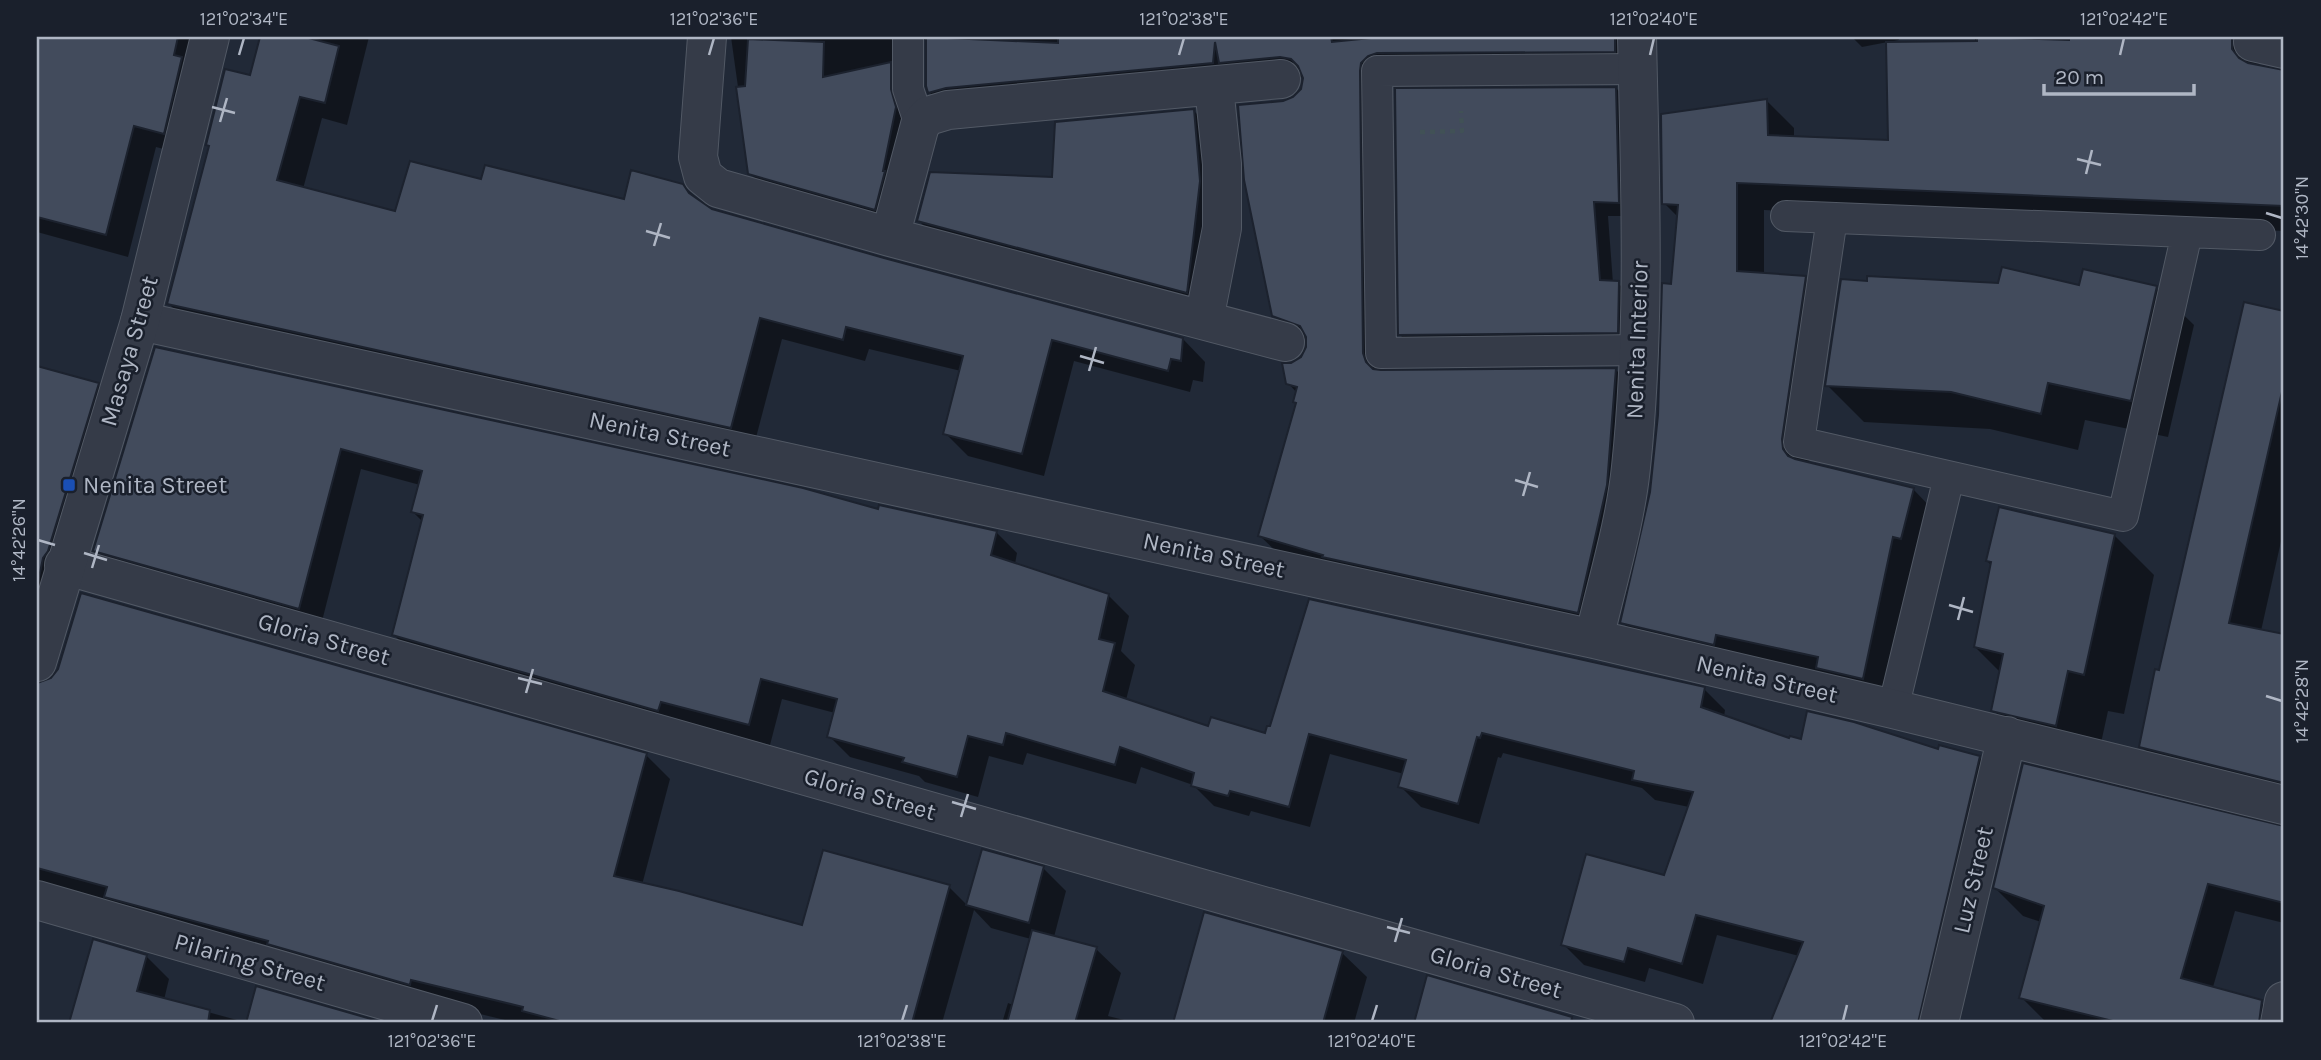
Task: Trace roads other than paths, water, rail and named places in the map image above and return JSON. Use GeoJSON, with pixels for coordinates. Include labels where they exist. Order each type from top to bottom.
{"type":"FeatureCollection","features":[{"type":"Feature","properties":{"kind":"street","name":"Masaya Street"},"geometry":{"type":"LineString","coordinates":[[37,662],[139,321],[210,37]]}},
{"type":"Feature","properties":{"kind":"street"},"geometry":{"type":"LineString","coordinates":[[707,37],[698,157],[703,176],[718,188],[890,237],[1285,342]]}},
{"type":"Feature","properties":{"kind":"street","name":"Nenita Interior"},"geometry":{"type":"LineString","coordinates":[[1594,639],[1631,470],[1640,350],[1641,210],[1637,53]]}},
{"type":"Feature","properties":{"kind":"street"},"geometry":{"type":"LineString","coordinates":[[890,237],[920,125],[928,116],[948,110],[1281,79]]}},
{"type":"Feature","properties":{"kind":"street"},"geometry":{"type":"LineString","coordinates":[[1204,320],[1222,228],[1222,164],[1214,87]]}},
{"type":"Feature","properties":{"kind":"street","name":"Nenita Street"},"geometry":{"type":"LineString","coordinates":[[139,321],[1594,639],[2007,736],[2284,805]]}},
{"type":"Feature","properties":{"kind":"street","name":"Gloria Street"},"geometry":{"type":"LineString","coordinates":[[64,565],[1675,1023]]}},
{"type":"Feature","properties":{"kind":"street","name":"Luz Street"},"geometry":{"type":"LineString","coordinates":[[1939,1023],[2007,736]]}},
{"type":"Feature","properties":{"kind":"street","name":"Pilaring Street"},"geometry":{"type":"LineString","coordinates":[[37,900],[463,1023]]}},
{"type":"Feature","properties":{"kind":"street"},"geometry":{"type":"LineString","coordinates":[[2280,1023],[2284,1001]]}},
{"type":"Feature","properties":{"kind":"lane"},"geometry":{"type":"LineString","coordinates":[[908,37],[908,89],[920,125]]}},
{"type":"Feature","properties":{"kind":"lane"},"geometry":{"type":"LineString","coordinates":[[1637,53],[1461,71],[1377,71],[1377,132],[1381,353],[1640,350]]}},
{"type":"Feature","properties":{"kind":"lane"},"geometry":{"type":"LineString","coordinates":[[1786,216],[2260,235]]}},
{"type":"Feature","properties":{"kind":"lane"},"geometry":{"type":"LineString","coordinates":[[1832,218],[1799,442],[2123,516],[2187,233]]}},
{"type":"Feature","properties":{"kind":"lane"},"geometry":{"type":"LineString","coordinates":[[1893,709],[1949,477]]}},
{"type":"Feature","properties":{"kind":"place","name":"Nenita Street"},"geometry":{"type":"Point","coordinates":[69,485]}}]}
